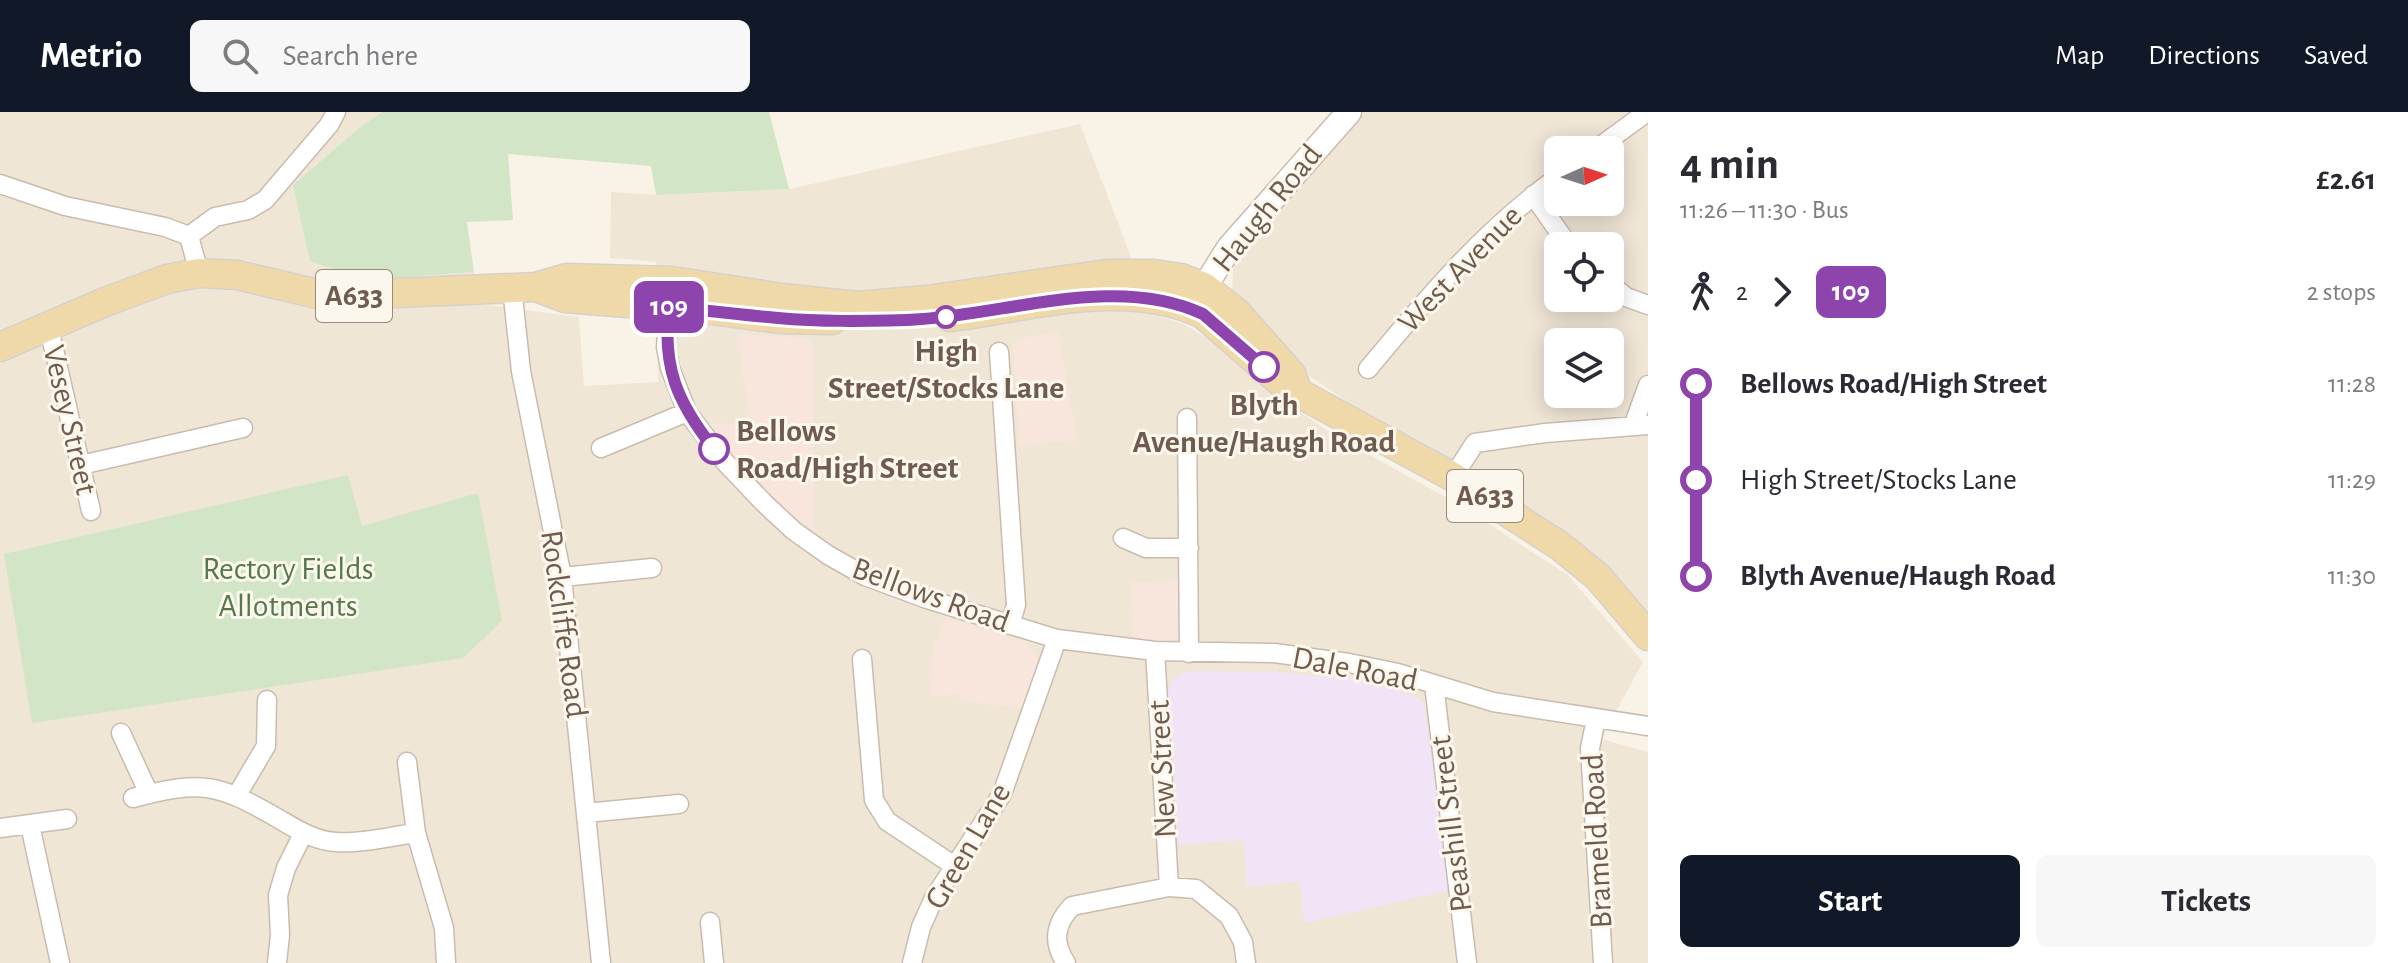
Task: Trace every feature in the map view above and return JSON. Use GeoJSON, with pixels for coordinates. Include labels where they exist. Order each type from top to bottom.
{"type":"FeatureCollection","features":[{"type":"Feature","properties":{"kind":"main road","name":"A633"},"geometry":{"type":"LineString","coordinates":[[0,347],[105,302],[167,279],[199,273],[237,275],[326,296],[524,287],[565,298],[670,294],[780,319],[857,321],[927,319],[1104,296],[1197,298],[1203,314],[1284,385],[1453,477],[1560,546],[1598,577],[1648,636]]}},
{"type":"Feature","properties":{"kind":"street"},"geometry":{"type":"LineString","coordinates":[[189,236],[215,217],[248,210],[265,200],[329,125],[336,112]]}},
{"type":"Feature","properties":{"kind":"street"},"geometry":{"type":"LineString","coordinates":[[1614,136],[1647,112]]}},
{"type":"Feature","properties":{"kind":"street","name":"Haugh Road"},"geometry":{"type":"LineString","coordinates":[[1197,298],[1229,248],[1335,117]]}},
{"type":"Feature","properties":{"kind":"street"},"geometry":{"type":"LineString","coordinates":[[0,184],[65,206],[165,227],[189,236]]}},
{"type":"Feature","properties":{"kind":"street","name":"West Avenue"},"geometry":{"type":"LineString","coordinates":[[1368,369],[1440,282],[1544,187]]}},
{"type":"Feature","properties":{"kind":"street"},"geometry":{"type":"LineString","coordinates":[[1533,195],[1559,232]]}},
{"type":"Feature","properties":{"kind":"street"},"geometry":{"type":"LineString","coordinates":[[189,236],[199,273]]}},
{"type":"Feature","properties":{"kind":"street","name":"Rockcliffe Road"},"geometry":{"type":"LineString","coordinates":[[524,287],[521,371],[562,577],[601,963]]}},
{"type":"Feature","properties":{"kind":"street","name":"Bellows Road"},"geometry":{"type":"LineString","coordinates":[[670,294],[666,347],[670,368],[687,412],[725,462],[794,531],[865,576],[1057,639]]}},
{"type":"Feature","properties":{"kind":"street"},"geometry":{"type":"LineString","coordinates":[[1624,295],[1648,305]]}},
{"type":"Feature","properties":{"kind":"street","name":"Vesey Street"},"geometry":{"type":"LineString","coordinates":[[49,328],[91,511]]}},
{"type":"Feature","properties":{"kind":"street"},"geometry":{"type":"LineString","coordinates":[[999,352],[1016,605],[1010,625]]}},
{"type":"Feature","properties":{"kind":"street"},"geometry":{"type":"LineString","coordinates":[[1453,477],[1475,443],[1641,425],[1648,385]]}},
{"type":"Feature","properties":{"kind":"street"},"geometry":{"type":"LineString","coordinates":[[601,448],[687,412]]}},
{"type":"Feature","properties":{"kind":"street"},"geometry":{"type":"LineString","coordinates":[[1187,418],[1189,653]]}},
{"type":"Feature","properties":{"kind":"street"},"geometry":{"type":"LineString","coordinates":[[81,465],[243,428]]}},
{"type":"Feature","properties":{"kind":"street"},"geometry":{"type":"LineString","coordinates":[[1123,538],[1146,548],[1189,548]]}},
{"type":"Feature","properties":{"kind":"street"},"geometry":{"type":"LineString","coordinates":[[562,577],[652,568]]}},
{"type":"Feature","properties":{"kind":"street","name":"Dale Road"},"geometry":{"type":"LineString","coordinates":[[1057,639],[1155,651],[1274,653],[1334,661],[1398,673],[1493,702],[1648,726]]}},
{"type":"Feature","properties":{"kind":"street","name":"Green Lane"},"geometry":{"type":"LineString","coordinates":[[912,963],[921,927],[934,898],[1002,794],[1057,639]]}},
{"type":"Feature","properties":{"kind":"street","name":"New Street"},"geometry":{"type":"LineString","coordinates":[[1155,651],[1169,887]]}},
{"type":"Feature","properties":{"kind":"street"},"geometry":{"type":"LineString","coordinates":[[862,659],[872,786],[879,811],[887,821],[953,865]]}},
{"type":"Feature","properties":{"kind":"street","name":"Peashill Street"},"geometry":{"type":"LineString","coordinates":[[1434,684],[1467,963]]}},
{"type":"Feature","properties":{"kind":"street"},"geometry":{"type":"LineString","coordinates":[[237,795],[266,746],[267,700]]}},
{"type":"Feature","properties":{"kind":"street","name":"Brameld Road"},"geometry":{"type":"LineString","coordinates":[[1596,719],[1590,748],[1603,963]]}},
{"type":"Feature","properties":{"kind":"street"},"geometry":{"type":"LineString","coordinates":[[121,733],[141,796],[165,789],[206,786],[237,795],[303,834],[335,842],[416,833]]}},
{"type":"Feature","properties":{"kind":"street"},"geometry":{"type":"LineString","coordinates":[[407,762],[416,833],[444,928],[446,963]]}},
{"type":"Feature","properties":{"kind":"street"},"geometry":{"type":"LineString","coordinates":[[586,813],[679,804]]}},
{"type":"Feature","properties":{"kind":"street"},"geometry":{"type":"LineString","coordinates":[[0,828],[67,819]]}},
{"type":"Feature","properties":{"kind":"street"},"geometry":{"type":"LineString","coordinates":[[30,825],[60,963]]}},
{"type":"Feature","properties":{"kind":"street"},"geometry":{"type":"LineString","coordinates":[[277,963],[280,935],[278,895],[286,868],[303,834]]}},
{"type":"Feature","properties":{"kind":"street"},"geometry":{"type":"LineString","coordinates":[[1066,963],[1056,937],[1057,927],[1072,906],[1169,887],[1196,889],[1229,916],[1243,942],[1246,963]]}},
{"type":"Feature","properties":{"kind":"street"},"geometry":{"type":"LineString","coordinates":[[710,922],[714,963]]}},
{"type":"Feature","properties":{"kind":"shaded area"},"geometry":{"type":"Polygon","coordinates":[[[0,112],[382,112],[293,185],[366,280],[474,272],[480,304],[579,317],[584,386],[658,382],[656,262],[610,258],[611,192],[659,195],[789,189],[1080,124],[1133,262],[1137,310],[1182,323],[1234,355],[1296,409],[1334,435],[1456,503],[1568,575],[1643,662],[1601,739],[1648,752],[1648,963],[0,963],[0,112]],[[748,418],[742,423],[708,425],[753,483],[814,531],[748,418]]]}},
{"type":"Feature","properties":{"kind":"shaded area"},"geometry":{"type":"Polygon","coordinates":[[[1334,112],[1648,112],[1648,619],[1612,576],[1538,515],[1385,427],[1296,367],[1232,296],[1233,267],[1347,127],[1334,112]]]}},
{"type":"Feature","properties":{"kind":"shaded area"},"geometry":{"type":"Polygon","coordinates":[[[1058,332],[1077,440],[1019,446],[1013,343],[1022,338],[1058,332]]]}},
{"type":"Feature","properties":{"kind":"shaded area"},"geometry":{"type":"Polygon","coordinates":[[[739,334],[813,339],[814,532],[753,483],[707,425],[742,423],[742,418],[748,417],[739,334]]]}},
{"type":"Feature","properties":{"kind":"shaded area"},"geometry":{"type":"Polygon","coordinates":[[[1184,580],[1185,633],[1171,645],[1133,645],[1130,582],[1184,580]]]}},
{"type":"Feature","properties":{"kind":"shaded area"},"geometry":{"type":"Polygon","coordinates":[[[945,617],[1024,642],[1035,651],[1039,667],[1026,709],[959,700],[961,694],[930,696],[933,649],[945,617]]]}},
{"type":"Feature","properties":{"kind":"shaded area"},"geometry":{"type":"Polygon","coordinates":[[[1194,671],[1276,672],[1361,680],[1415,696],[1424,703],[1450,890],[1304,923],[1300,881],[1247,887],[1244,840],[1179,845],[1168,690],[1172,680],[1194,671]]]}},
{"type":"Feature","properties":{"kind":"green space"},"geometry":{"type":"Polygon","coordinates":[[[382,112],[769,112],[789,189],[656,195],[651,166],[508,154],[513,220],[467,222],[474,272],[366,280],[310,261],[293,185],[382,112]]]}},
{"type":"Feature","properties":{"kind":"green space","name":"Rectory Fields Allotments"},"geometry":{"type":"Polygon","coordinates":[[[348,475],[362,526],[478,493],[502,621],[463,658],[32,723],[4,554],[348,475]]]}},
{"type":"Feature","properties":{"kind":"bus line","name":"109"},"geometry":{"type":"LineString","coordinates":[[714,449],[687,412],[670,368],[666,347],[669,307],[780,319],[857,321],[927,319],[1104,296],[1143,297],[1191,308],[1203,314],[1264,367]]}},
{"type":"Feature","properties":{"kind":"place","name":"High Street/Stocks Lane"},"geometry":{"type":"Point","coordinates":[946,317]}},
{"type":"Feature","properties":{"kind":"place","name":"Blyth Avenue/Haugh Road"},"geometry":{"type":"Point","coordinates":[1264,367]}},
{"type":"Feature","properties":{"kind":"place","name":"Bellows Road/High Street"},"geometry":{"type":"Point","coordinates":[714,449]}}]}
